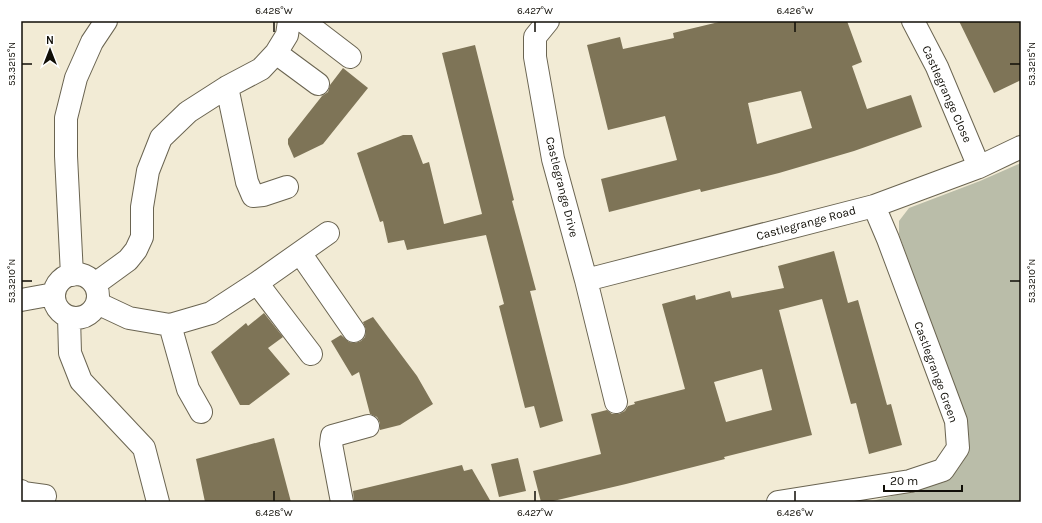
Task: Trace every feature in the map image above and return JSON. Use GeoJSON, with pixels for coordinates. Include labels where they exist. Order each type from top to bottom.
{"type":"FeatureCollection","features":[{"type":"Feature","properties":{"kind":"street"},"geometry":{"type":"LineString","coordinates":[[72,275],[66,156],[66,118],[76,78],[92,42],[106,21]]}},
{"type":"Feature","properties":{"kind":"street"},"geometry":{"type":"LineString","coordinates":[[289,21],[287,35],[276,53],[261,69],[227,87],[188,112],[161,138],[148,171],[142,207],[142,237],[136,250],[128,260],[96,294],[94,310],[83,317],[76,319],[63,314],[54,302],[54,294],[60,282],[65,277],[78,274],[85,276],[96,294],[129,318],[170,325],[211,313],[328,234]]}},
{"type":"Feature","properties":{"kind":"street"},"geometry":{"type":"LineString","coordinates":[[303,21],[350,57]]}},
{"type":"Feature","properties":{"kind":"street","name":"Castlegrange Drive"},"geometry":{"type":"LineString","coordinates":[[548,21],[535,37],[534,57],[554,159],[616,402]]}},
{"type":"Feature","properties":{"kind":"street","name":"Castlegrange Close"},"geometry":{"type":"LineString","coordinates":[[913,21],[937,67],[979,168]]}},
{"type":"Feature","properties":{"kind":"street"},"geometry":{"type":"LineString","coordinates":[[276,53],[318,84]]}},
{"type":"Feature","properties":{"kind":"street"},"geometry":{"type":"LineString","coordinates":[[227,87],[247,182],[253,196],[263,195],[287,187]]}},
{"type":"Feature","properties":{"kind":"street","name":"Castlegrange Road"},"geometry":{"type":"LineString","coordinates":[[586,280],[874,206],[979,168],[1021,147]]}},
{"type":"Feature","properties":{"kind":"street","name":"Castlegrange Green"},"geometry":{"type":"LineString","coordinates":[[778,502],[910,481],[943,470],[958,448],[956,421],[888,239],[874,206]]}},
{"type":"Feature","properties":{"kind":"street"},"geometry":{"type":"LineString","coordinates":[[300,254],[354,331]]}},
{"type":"Feature","properties":{"kind":"street"},"geometry":{"type":"LineString","coordinates":[[257,283],[311,354]]}},
{"type":"Feature","properties":{"kind":"street"},"geometry":{"type":"LineString","coordinates":[[21,300],[54,294]]}},
{"type":"Feature","properties":{"kind":"street"},"geometry":{"type":"LineString","coordinates":[[69,317],[70,353],[81,381],[144,448],[158,502]]}},
{"type":"Feature","properties":{"kind":"street"},"geometry":{"type":"LineString","coordinates":[[170,325],[188,389],[201,412]]}},
{"type":"Feature","properties":{"kind":"street"},"geometry":{"type":"LineString","coordinates":[[342,502],[331,444],[332,436],[368,426]]}},
{"type":"Feature","properties":{"kind":"street"},"geometry":{"type":"LineString","coordinates":[[22,493],[45,496]]}},
{"type":"Feature","properties":{"kind":"green space"},"geometry":{"type":"Polygon","coordinates":[[[1021,163],[1021,502],[868,502],[944,482],[962,458],[964,422],[899,234],[899,221],[909,208],[980,181],[1021,163]]]}},
{"type":"Feature","properties":{"kind":"building"},"geometry":{"type":"Polygon","coordinates":[[[723,21],[847,21],[862,62],[852,66],[867,109],[911,95],[922,127],[854,151],[779,173],[701,192],[700,189],[609,212],[601,179],[677,160],[665,116],[608,130],[587,45],[620,37],[623,49],[674,38],[673,33],[723,21]],[[801,91],[748,103],[757,144],[812,128],[801,91]]]}},
{"type":"Feature","properties":{"kind":"building"},"geometry":{"type":"Polygon","coordinates":[[[959,21],[1021,21],[1021,80],[994,93],[959,21]]]}},
{"type":"Feature","properties":{"kind":"building"},"geometry":{"type":"Polygon","coordinates":[[[475,45],[514,200],[512,201],[536,290],[530,291],[563,421],[540,428],[534,406],[525,408],[499,306],[504,304],[486,235],[407,250],[404,240],[388,243],[383,221],[380,222],[357,153],[403,135],[412,135],[423,164],[429,162],[444,224],[482,214],[442,53],[475,45]]]}},
{"type":"Feature","properties":{"kind":"building"},"geometry":{"type":"Polygon","coordinates":[[[343,68],[368,88],[323,144],[294,158],[288,144],[288,139],[322,96],[328,92],[330,85],[343,68]]]}},
{"type":"Feature","properties":{"kind":"building"},"geometry":{"type":"Polygon","coordinates":[[[834,251],[848,303],[858,300],[887,405],[891,404],[902,445],[869,454],[856,403],[851,404],[822,299],[779,310],[812,435],[626,484],[549,502],[541,502],[533,471],[601,454],[591,414],[607,410],[612,414],[619,414],[625,411],[628,406],[635,404],[634,402],[685,389],[662,304],[695,295],[696,300],[730,291],[732,298],[784,288],[778,266],[834,251]],[[762,369],[714,382],[726,422],[772,410],[762,369]]]}},
{"type":"Feature","properties":{"kind":"building"},"geometry":{"type":"Polygon","coordinates":[[[264,313],[283,337],[268,348],[290,374],[249,405],[240,405],[211,352],[246,323],[248,326],[264,313]]]}},
{"type":"Feature","properties":{"kind":"building"},"geometry":{"type":"Polygon","coordinates":[[[373,317],[417,376],[433,404],[400,425],[380,430],[380,423],[377,417],[370,414],[359,372],[352,376],[331,341],[341,335],[349,342],[355,343],[361,341],[365,337],[366,330],[363,322],[373,317]]]}},
{"type":"Feature","properties":{"kind":"building"},"geometry":{"type":"Polygon","coordinates":[[[274,438],[291,502],[205,502],[196,459],[274,438]]]}},
{"type":"Feature","properties":{"kind":"building"},"geometry":{"type":"Polygon","coordinates":[[[518,458],[526,491],[499,497],[491,464],[518,458]]]}},
{"type":"Feature","properties":{"kind":"building"},"geometry":{"type":"Polygon","coordinates":[[[462,465],[464,471],[472,469],[491,502],[354,502],[353,491],[462,465]]]}}]}
